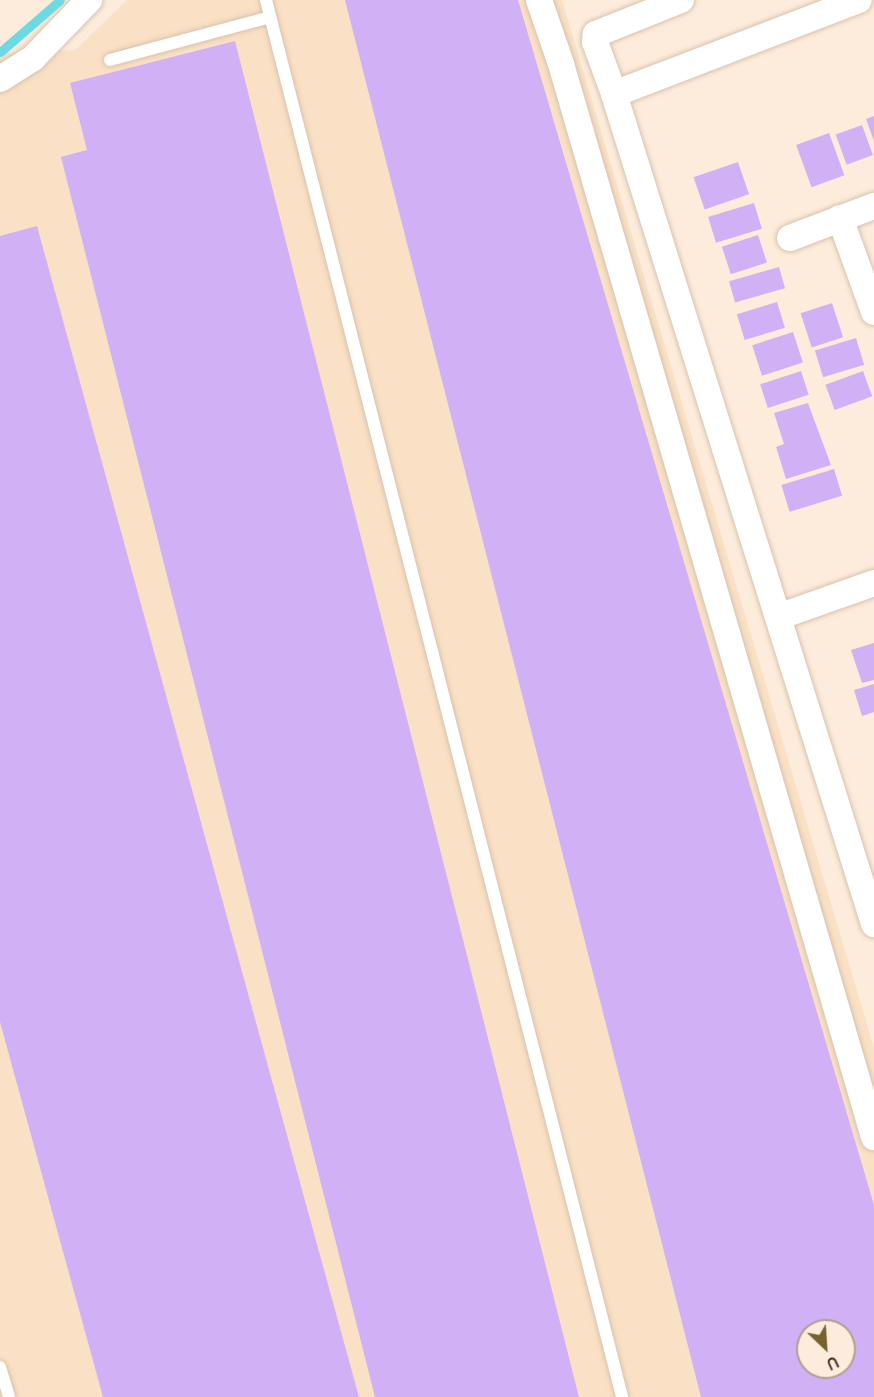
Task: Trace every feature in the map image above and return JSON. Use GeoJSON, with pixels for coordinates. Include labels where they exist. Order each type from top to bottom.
{"type":"FeatureCollection","features":[{"type":"Feature","properties":{"kind":"street"},"geometry":{"type":"LineString","coordinates":[[0,79],[33,58],[89,0]]}},
{"type":"Feature","properties":{"kind":"street"},"geometry":{"type":"LineString","coordinates":[[539,0],[561,64],[874,1137]]}},
{"type":"Feature","properties":{"kind":"street"},"geometry":{"type":"LineString","coordinates":[[681,0],[596,34],[595,42],[614,94],[874,924]]}},
{"type":"Feature","properties":{"kind":"street"},"geometry":{"type":"LineString","coordinates":[[614,94],[859,0]]}},
{"type":"Feature","properties":{"kind":"street"},"geometry":{"type":"LineString","coordinates":[[790,238],[874,206]]}},
{"type":"Feature","properties":{"kind":"street"},"geometry":{"type":"LineString","coordinates":[[840,218],[874,312]]}},
{"type":"Feature","properties":{"kind":"street"},"geometry":{"type":"LineString","coordinates":[[778,617],[874,583]]}},
{"type":"Feature","properties":{"kind":"lane"},"geometry":{"type":"LineString","coordinates":[[266,0],[267,18],[622,1397]]}},
{"type":"Feature","properties":{"kind":"lane"},"geometry":{"type":"LineString","coordinates":[[110,60],[267,18]]}},
{"type":"Feature","properties":{"kind":"lane"},"geometry":{"type":"LineString","coordinates":[[0,1367],[9,1397]]}},
{"type":"Feature","properties":{"kind":"shaded area"},"geometry":{"type":"Polygon","coordinates":[[[127,0],[562,0],[874,1048],[874,1397],[0,1397],[0,53],[75,50],[127,0]]]}},
{"type":"Feature","properties":{"kind":"building"},"geometry":{"type":"Polygon","coordinates":[[[345,0],[518,0],[874,1205],[874,1397],[701,1397],[345,0]]]}},
{"type":"Feature","properties":{"kind":"building"},"geometry":{"type":"Polygon","coordinates":[[[235,41],[579,1397],[375,1397],[61,157],[87,150],[70,83],[235,41]]]}},
{"type":"Feature","properties":{"kind":"building"},"geometry":{"type":"Polygon","coordinates":[[[874,116],[874,141],[866,119],[874,116]]]}},
{"type":"Feature","properties":{"kind":"building"},"geometry":{"type":"Polygon","coordinates":[[[862,125],[873,155],[847,165],[836,135],[862,125]]]}},
{"type":"Feature","properties":{"kind":"building"},"geometry":{"type":"Polygon","coordinates":[[[829,133],[844,175],[812,187],[796,145],[829,133]]]}},
{"type":"Feature","properties":{"kind":"building"},"geometry":{"type":"Polygon","coordinates":[[[738,162],[749,194],[705,209],[694,177],[738,162]]]}},
{"type":"Feature","properties":{"kind":"building"},"geometry":{"type":"Polygon","coordinates":[[[754,203],[762,229],[716,243],[708,217],[754,203]]]}},
{"type":"Feature","properties":{"kind":"building"},"geometry":{"type":"Polygon","coordinates":[[[37,226],[359,1397],[103,1397],[0,1022],[0,236],[37,226]]]}},
{"type":"Feature","properties":{"kind":"building"},"geometry":{"type":"Polygon","coordinates":[[[758,235],[767,263],[731,274],[722,247],[758,235]]]}},
{"type":"Feature","properties":{"kind":"building"},"geometry":{"type":"Polygon","coordinates":[[[779,267],[785,288],[735,302],[729,281],[779,267]]]}},
{"type":"Feature","properties":{"kind":"building"},"geometry":{"type":"Polygon","coordinates":[[[777,302],[785,328],[745,340],[737,314],[777,302]]]}},
{"type":"Feature","properties":{"kind":"building"},"geometry":{"type":"Polygon","coordinates":[[[832,303],[843,337],[812,347],[801,313],[832,303]]]}},
{"type":"Feature","properties":{"kind":"building"},"geometry":{"type":"Polygon","coordinates":[[[793,332],[803,362],[762,376],[752,345],[793,332]]]}},
{"type":"Feature","properties":{"kind":"building"},"geometry":{"type":"Polygon","coordinates":[[[856,338],[864,365],[823,377],[815,351],[856,338]]]}},
{"type":"Feature","properties":{"kind":"building"},"geometry":{"type":"Polygon","coordinates":[[[801,371],[809,395],[768,408],[760,384],[801,371]]]}},
{"type":"Feature","properties":{"kind":"building"},"geometry":{"type":"Polygon","coordinates":[[[863,371],[872,396],[835,410],[825,385],[863,371]]]}},
{"type":"Feature","properties":{"kind":"building"},"geometry":{"type":"Polygon","coordinates":[[[808,403],[831,465],[786,479],[776,447],[784,444],[774,413],[808,403]]]}},
{"type":"Feature","properties":{"kind":"building"},"geometry":{"type":"Polygon","coordinates":[[[834,469],[842,496],[790,512],[781,485],[834,469]]]}},
{"type":"Feature","properties":{"kind":"building"},"geometry":{"type":"Polygon","coordinates":[[[874,643],[874,680],[862,683],[851,650],[874,643]]]}},
{"type":"Feature","properties":{"kind":"building"},"geometry":{"type":"Polygon","coordinates":[[[874,684],[874,712],[862,716],[854,690],[874,684]]]}},
{"type":"Feature","properties":{"kind":"waterway"},"geometry":{"type":"LineString","coordinates":[[0,52],[60,0]]}}]}
